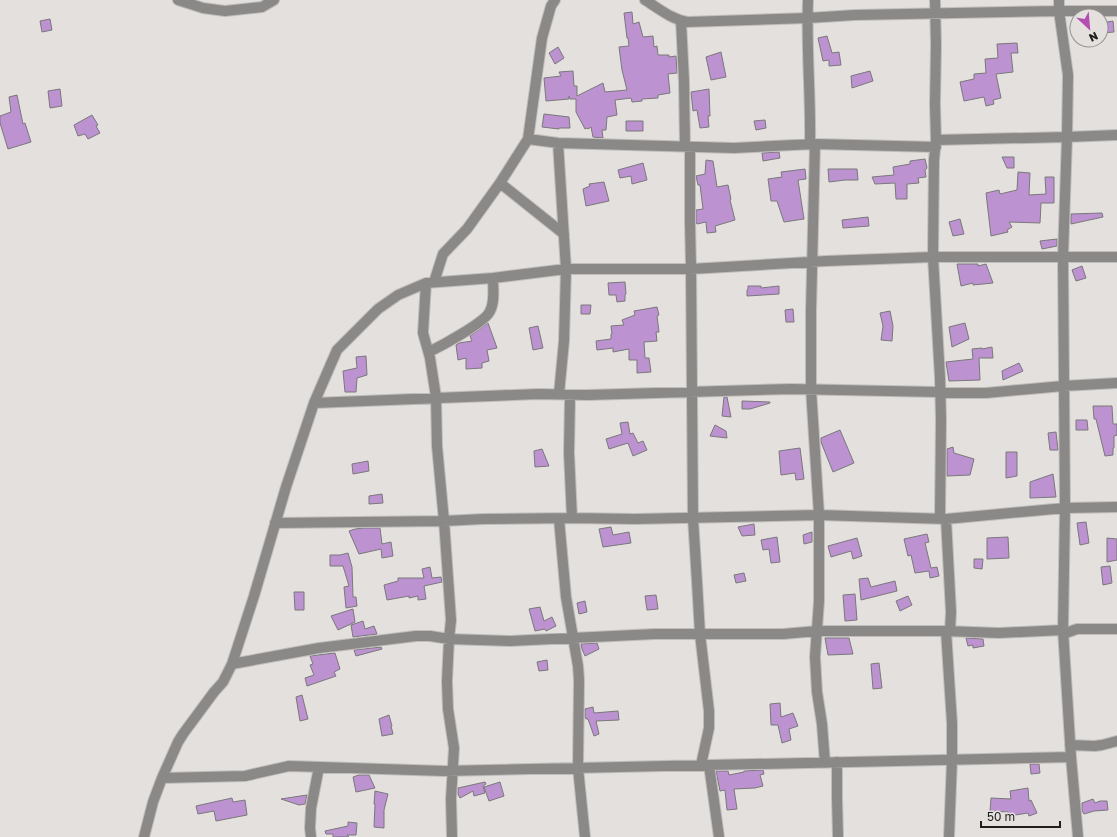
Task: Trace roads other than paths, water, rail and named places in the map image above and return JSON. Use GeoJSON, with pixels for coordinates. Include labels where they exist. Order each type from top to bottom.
{"type":"FeatureCollection","features":[{"type":"Feature","properties":{"kind":"street"},"geometry":{"type":"LineString","coordinates":[[178,0],[202,4],[225,11],[262,6],[274,0]]}},
{"type":"Feature","properties":{"kind":"street"},"geometry":{"type":"LineString","coordinates":[[452,837],[450,799],[454,748],[448,702],[449,639],[451,620],[437,446],[436,397],[429,352],[423,333],[430,283],[443,254],[467,229],[500,183],[528,139],[542,38],[551,6],[555,0]]}},
{"type":"Feature","properties":{"kind":"street"},"geometry":{"type":"LineString","coordinates":[[645,0],[670,16],[687,22],[854,15],[1117,11]]}},
{"type":"Feature","properties":{"kind":"street"},"geometry":{"type":"LineString","coordinates":[[808,0],[808,65],[813,144],[811,389],[819,515],[819,601],[816,657],[817,686],[825,763]]}},
{"type":"Feature","properties":{"kind":"street"},"geometry":{"type":"LineString","coordinates":[[935,0],[934,96],[936,144],[934,160],[933,257],[940,392],[943,518],[951,612],[948,630],[952,723],[949,837]]}},
{"type":"Feature","properties":{"kind":"street"},"geometry":{"type":"LineString","coordinates":[[1059,0],[1059,11],[1068,75],[1063,257],[1065,508],[1063,632],[1070,745],[1078,837]]}},
{"type":"Feature","properties":{"kind":"street"},"geometry":{"type":"LineString","coordinates":[[681,21],[688,147],[692,269],[693,518],[700,634],[709,711],[709,728],[705,765],[719,837]]}},
{"type":"Feature","properties":{"kind":"street"},"geometry":{"type":"LineString","coordinates":[[528,139],[558,143],[734,148],[813,144],[936,144],[1117,135]]}},
{"type":"Feature","properties":{"kind":"street"},"geometry":{"type":"LineString","coordinates":[[558,143],[566,269],[564,341],[559,394]]}},
{"type":"Feature","properties":{"kind":"street"},"geometry":{"type":"LineString","coordinates":[[500,183],[564,234]]}},
{"type":"Feature","properties":{"kind":"street"},"geometry":{"type":"LineString","coordinates":[[144,837],[153,802],[162,778],[183,734],[223,682],[232,664],[286,487],[314,403],[336,350],[378,309],[398,295],[430,283],[494,278],[566,269],[692,269],[826,261],[933,257],[1117,257]]}},
{"type":"Feature","properties":{"kind":"street"},"geometry":{"type":"LineString","coordinates":[[429,352],[465,332],[490,313],[494,278]]}},
{"type":"Feature","properties":{"kind":"street"},"geometry":{"type":"LineString","coordinates":[[314,403],[538,394],[570,395],[811,389],[986,393],[1117,383]]}},
{"type":"Feature","properties":{"kind":"street"},"geometry":{"type":"LineString","coordinates":[[570,395],[569,453],[572,518]]}},
{"type":"Feature","properties":{"kind":"street"},"geometry":{"type":"LineString","coordinates":[[275,523],[572,518],[635,520],[819,515],[943,518],[1065,508],[1117,507]]}},
{"type":"Feature","properties":{"kind":"street"},"geometry":{"type":"LineString","coordinates":[[559,519],[566,597],[578,666],[578,768],[584,837]]}},
{"type":"Feature","properties":{"kind":"street"},"geometry":{"type":"LineString","coordinates":[[232,664],[319,648],[416,636],[510,642],[655,634],[783,634],[817,631],[948,630],[999,633],[1063,632],[1077,629],[1117,629]]}},
{"type":"Feature","properties":{"kind":"street"},"geometry":{"type":"LineString","coordinates":[[1070,745],[1096,746],[1117,741]]}},
{"type":"Feature","properties":{"kind":"street"},"geometry":{"type":"LineString","coordinates":[[162,778],[245,776],[290,766],[452,771],[1071,757]]}},
{"type":"Feature","properties":{"kind":"street"},"geometry":{"type":"LineString","coordinates":[[837,762],[838,837]]}},
{"type":"Feature","properties":{"kind":"street"},"geometry":{"type":"LineString","coordinates":[[310,837],[311,808],[319,767]]}}]}
